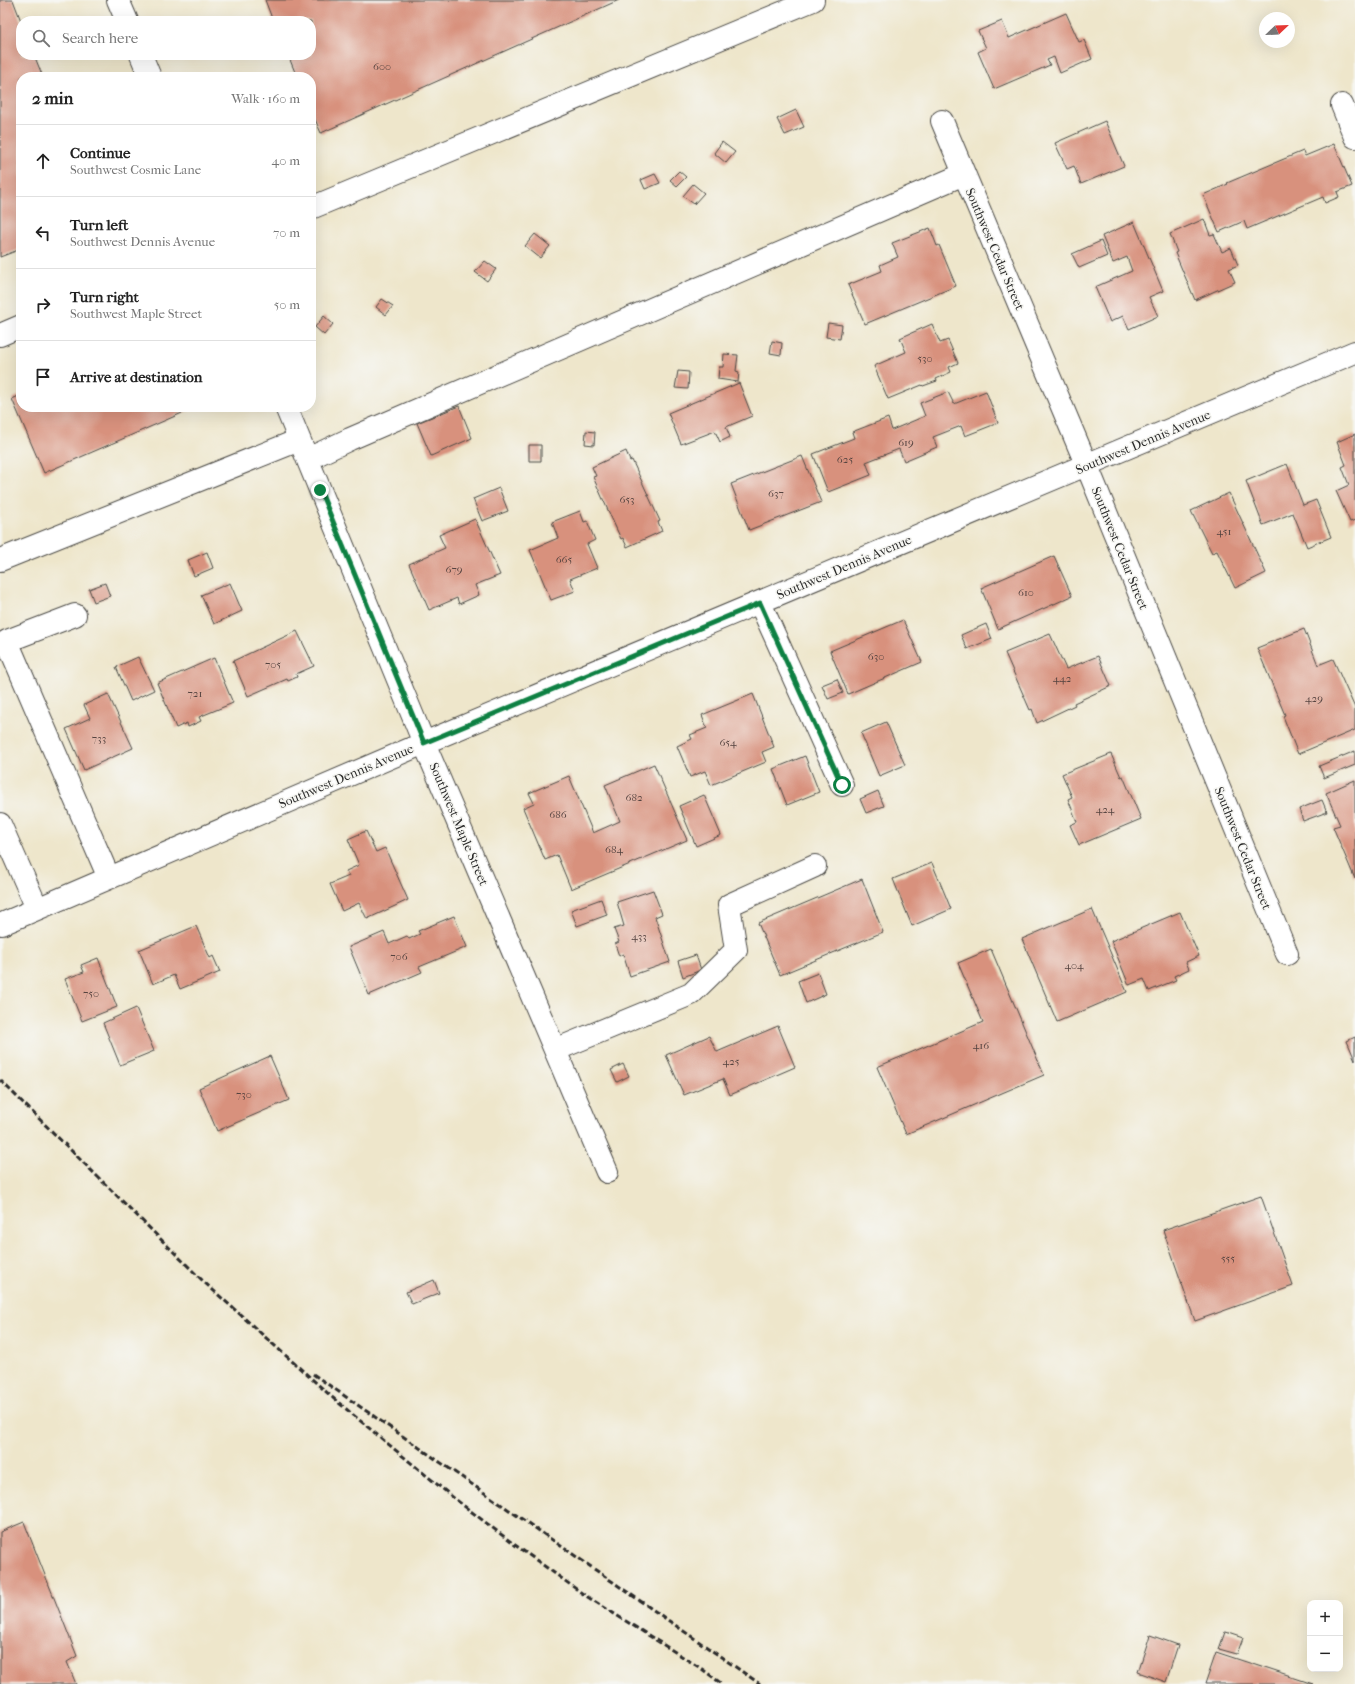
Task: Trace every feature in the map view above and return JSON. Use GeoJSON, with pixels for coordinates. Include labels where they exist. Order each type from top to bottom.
{"type":"FeatureCollection","features":[{"type":"Feature","properties":{"kind":"street"},"geometry":{"type":"LineString","coordinates":[[118,0],[125,16]]}},
{"type":"Feature","properties":{"kind":"street"},"geometry":{"type":"LineString","coordinates":[[316,206],[813,0]]}},
{"type":"Feature","properties":{"kind":"street"},"geometry":{"type":"LineString","coordinates":[[143,60],[148,72]]}},
{"type":"Feature","properties":{"kind":"street"},"geometry":{"type":"LineString","coordinates":[[1342,105],[1355,136]]}},
{"type":"Feature","properties":{"kind":"street","name":"Southwest Cedar Street"},"geometry":{"type":"LineString","coordinates":[[942,121],[1087,466],[1287,954]]}},
{"type":"Feature","properties":{"kind":"street"},"geometry":{"type":"LineString","coordinates":[[0,560],[303,449],[350,440],[964,174]]}},
{"type":"Feature","properties":{"kind":"street"},"geometry":{"type":"LineString","coordinates":[[0,335],[16,328]]}},
{"type":"Feature","properties":{"kind":"street","name":"Southwest Dennis Avenue"},"geometry":{"type":"LineString","coordinates":[[2,924],[424,743],[1087,466],[1355,352]]}},
{"type":"Feature","properties":{"kind":"street","name":"Southwest Maple Street"},"geometry":{"type":"LineString","coordinates":[[288,412],[424,743],[607,1172]]}},
{"type":"Feature","properties":{"kind":"street"},"geometry":{"type":"LineString","coordinates":[[760,603],[842,785]]}},
{"type":"Feature","properties":{"kind":"street"},"geometry":{"type":"LineString","coordinates":[[75,615],[7,641],[110,878]]}},
{"type":"Feature","properties":{"kind":"street"},"geometry":{"type":"LineString","coordinates":[[0,824],[37,908]]}},
{"type":"Feature","properties":{"kind":"street"},"geometry":{"type":"LineString","coordinates":[[555,1050],[691,994],[736,950],[729,905],[815,866]]}},
{"type":"Feature","properties":{"kind":"building"},"geometry":{"type":"Polygon","coordinates":[[[0,0],[13,0],[19,16],[16,16],[16,60],[36,60],[41,72],[16,72],[16,251],[0,257],[0,0]]]}},
{"type":"Feature","properties":{"kind":"building"},"geometry":{"type":"Polygon","coordinates":[[[265,0],[619,0],[321,133],[316,122],[316,72],[295,72],[290,60],[316,60],[316,16],[271,16],[265,0]]]}},
{"type":"Feature","properties":{"kind":"building"},"geometry":{"type":"Polygon","coordinates":[[[1066,13],[1079,42],[1084,40],[1092,59],[1060,73],[1054,57],[1047,60],[1050,65],[994,89],[978,52],[986,48],[978,31],[1002,21],[1009,38],[1066,13]]]}},
{"type":"Feature","properties":{"kind":"building"},"geometry":{"type":"Polygon","coordinates":[[[796,110],[804,127],[785,135],[777,119],[796,110]]]}},
{"type":"Feature","properties":{"kind":"building"},"geometry":{"type":"Polygon","coordinates":[[[1105,121],[1124,166],[1081,184],[1074,166],[1067,169],[1055,143],[1105,121]]]}},
{"type":"Feature","properties":{"kind":"building"},"geometry":{"type":"Polygon","coordinates":[[[722,142],[735,152],[726,163],[714,153],[722,142]]]}},
{"type":"Feature","properties":{"kind":"building"},"geometry":{"type":"Polygon","coordinates":[[[1334,144],[1352,186],[1337,192],[1339,197],[1325,203],[1323,197],[1247,229],[1244,221],[1219,232],[1203,195],[1228,184],[1227,183],[1303,151],[1305,156],[1334,144]]]}},
{"type":"Feature","properties":{"kind":"building"},"geometry":{"type":"Polygon","coordinates":[[[679,171],[686,177],[677,186],[670,180],[679,171]]]}},
{"type":"Feature","properties":{"kind":"building"},"geometry":{"type":"Polygon","coordinates":[[[655,174],[660,183],[645,189],[641,180],[655,174]]]}},
{"type":"Feature","properties":{"kind":"building"},"geometry":{"type":"Polygon","coordinates":[[[693,184],[704,193],[694,204],[683,196],[693,184]]]}},
{"type":"Feature","properties":{"kind":"building"},"geometry":{"type":"Polygon","coordinates":[[[1204,219],[1210,235],[1214,234],[1222,252],[1231,248],[1238,265],[1229,269],[1235,282],[1195,300],[1175,253],[1177,252],[1170,234],[1204,219]]]}},
{"type":"Feature","properties":{"kind":"building"},"geometry":{"type":"Polygon","coordinates":[[[1134,222],[1163,291],[1149,297],[1158,316],[1129,329],[1123,316],[1110,322],[1095,287],[1132,271],[1127,257],[1113,263],[1102,236],[1134,222]]]}},
{"type":"Feature","properties":{"kind":"building"},"geometry":{"type":"Polygon","coordinates":[[[930,228],[937,246],[939,245],[956,286],[865,324],[848,285],[882,271],[880,265],[898,257],[892,243],[930,228]]]}},
{"type":"Feature","properties":{"kind":"building"},"geometry":{"type":"Polygon","coordinates":[[[535,234],[550,246],[540,258],[525,246],[535,234]]]}},
{"type":"Feature","properties":{"kind":"building"},"geometry":{"type":"Polygon","coordinates":[[[1101,241],[1107,256],[1079,268],[1072,254],[1101,241]]]}},
{"type":"Feature","properties":{"kind":"building"},"geometry":{"type":"Polygon","coordinates":[[[485,261],[496,269],[487,281],[475,272],[485,261]]]}},
{"type":"Feature","properties":{"kind":"building"},"geometry":{"type":"Polygon","coordinates":[[[382,299],[393,306],[386,315],[376,307],[382,299]]]}},
{"type":"Feature","properties":{"kind":"building"},"geometry":{"type":"Polygon","coordinates":[[[324,316],[333,324],[324,335],[316,328],[324,316]]]}},
{"type":"Feature","properties":{"kind":"building"},"geometry":{"type":"Polygon","coordinates":[[[828,323],[842,325],[840,339],[826,337],[828,323]]]}},
{"type":"Feature","properties":{"kind":"building"},"geometry":{"type":"Polygon","coordinates":[[[932,324],[940,343],[948,340],[958,363],[949,367],[951,372],[936,379],[937,381],[923,386],[922,385],[888,399],[874,366],[906,352],[900,338],[932,324]]]}},
{"type":"Feature","properties":{"kind":"building"},"geometry":{"type":"Polygon","coordinates":[[[772,341],[782,343],[781,355],[770,353],[772,341]]]}},
{"type":"Feature","properties":{"kind":"building"},"geometry":{"type":"Polygon","coordinates":[[[724,354],[738,355],[736,371],[739,372],[738,382],[718,379],[719,367],[723,367],[724,354]]]}},
{"type":"Feature","properties":{"kind":"building"},"geometry":{"type":"Polygon","coordinates":[[[678,371],[689,372],[688,389],[675,388],[678,371]]]}},
{"type":"Feature","properties":{"kind":"building"},"geometry":{"type":"Polygon","coordinates":[[[739,383],[752,416],[726,427],[730,437],[720,442],[715,431],[681,444],[668,413],[739,383]]]}},
{"type":"Feature","properties":{"kind":"building"},"geometry":{"type":"Polygon","coordinates":[[[986,391],[998,423],[965,436],[961,426],[933,437],[937,447],[904,461],[899,449],[866,462],[871,475],[828,492],[813,454],[854,438],[852,432],[888,418],[892,430],[925,416],[920,403],[948,392],[954,404],[986,391]]]}},
{"type":"Feature","properties":{"kind":"building"},"geometry":{"type":"Polygon","coordinates":[[[16,397],[16,408],[12,399],[16,397]]]}},
{"type":"Feature","properties":{"kind":"building"},"geometry":{"type":"Polygon","coordinates":[[[459,406],[472,438],[431,456],[417,423],[459,406]]]}},
{"type":"Feature","properties":{"kind":"building"},"geometry":{"type":"Polygon","coordinates":[[[18,412],[184,412],[44,473],[18,412]]]}},
{"type":"Feature","properties":{"kind":"building"},"geometry":{"type":"Polygon","coordinates":[[[586,431],[595,432],[594,445],[585,444],[586,431]]]}},
{"type":"Feature","properties":{"kind":"building"},"geometry":{"type":"Polygon","coordinates":[[[1355,434],[1355,520],[1350,522],[1336,491],[1349,485],[1342,467],[1346,465],[1337,442],[1355,434]]]}},
{"type":"Feature","properties":{"kind":"building"},"geometry":{"type":"Polygon","coordinates":[[[529,445],[541,445],[541,461],[529,461],[529,445]]]}},
{"type":"Feature","properties":{"kind":"building"},"geometry":{"type":"Polygon","coordinates":[[[626,451],[630,461],[632,460],[660,521],[658,522],[662,531],[627,547],[623,538],[621,539],[593,477],[596,476],[592,467],[626,451]]]}},
{"type":"Feature","properties":{"kind":"building"},"geometry":{"type":"Polygon","coordinates":[[[802,456],[821,502],[749,530],[731,484],[802,456]]]}},
{"type":"Feature","properties":{"kind":"building"},"geometry":{"type":"Polygon","coordinates":[[[1287,464],[1303,505],[1316,500],[1331,537],[1307,547],[1293,513],[1263,525],[1246,481],[1287,464]]]}},
{"type":"Feature","properties":{"kind":"building"},"geometry":{"type":"Polygon","coordinates":[[[499,488],[508,511],[482,521],[473,499],[499,488]]]}},
{"type":"Feature","properties":{"kind":"building"},"geometry":{"type":"Polygon","coordinates":[[[1229,493],[1266,573],[1235,588],[1217,551],[1212,553],[1191,511],[1229,493]]]}},
{"type":"Feature","properties":{"kind":"building"},"geometry":{"type":"Polygon","coordinates":[[[580,511],[584,522],[587,521],[595,540],[587,544],[597,568],[570,579],[575,591],[551,600],[530,550],[558,538],[552,522],[580,511]]]}},
{"type":"Feature","properties":{"kind":"building"},"geometry":{"type":"Polygon","coordinates":[[[475,519],[500,575],[475,585],[479,595],[459,604],[457,598],[429,610],[409,564],[445,548],[439,535],[475,519]]]}},
{"type":"Feature","properties":{"kind":"building"},"geometry":{"type":"Polygon","coordinates":[[[207,552],[213,568],[194,576],[188,560],[207,552]]]}},
{"type":"Feature","properties":{"kind":"building"},"geometry":{"type":"Polygon","coordinates":[[[1054,556],[1072,596],[998,629],[981,588],[1054,556]]]}},
{"type":"Feature","properties":{"kind":"building"},"geometry":{"type":"Polygon","coordinates":[[[105,583],[110,596],[94,602],[89,589],[105,583]]]}},
{"type":"Feature","properties":{"kind":"building"},"geometry":{"type":"Polygon","coordinates":[[[230,583],[242,611],[214,624],[201,595],[230,583]]]}},
{"type":"Feature","properties":{"kind":"building"},"geometry":{"type":"Polygon","coordinates":[[[903,620],[922,662],[848,694],[830,651],[903,620]]]}},
{"type":"Feature","properties":{"kind":"building"},"geometry":{"type":"Polygon","coordinates":[[[986,624],[992,639],[967,649],[961,635],[986,624]]]}},
{"type":"Feature","properties":{"kind":"building"},"geometry":{"type":"Polygon","coordinates":[[[1304,629],[1318,665],[1333,659],[1355,708],[1355,730],[1298,754],[1283,716],[1285,715],[1257,648],[1304,629]]]}},
{"type":"Feature","properties":{"kind":"building"},"geometry":{"type":"Polygon","coordinates":[[[297,631],[314,666],[296,674],[297,677],[288,681],[287,679],[248,696],[233,661],[297,631]]]}},
{"type":"Feature","properties":{"kind":"building"},"geometry":{"type":"Polygon","coordinates":[[[1050,634],[1066,669],[1098,656],[1111,686],[1074,703],[1075,705],[1037,723],[1032,709],[1030,710],[1005,653],[1050,634]]]}},
{"type":"Feature","properties":{"kind":"building"},"geometry":{"type":"Polygon","coordinates":[[[138,657],[154,690],[131,701],[116,667],[138,657]]]}},
{"type":"Feature","properties":{"kind":"building"},"geometry":{"type":"Polygon","coordinates":[[[214,658],[233,703],[199,717],[201,721],[188,727],[187,723],[176,728],[157,683],[214,658]]]}},
{"type":"Feature","properties":{"kind":"building"},"geometry":{"type":"Polygon","coordinates":[[[837,679],[843,693],[828,699],[822,685],[837,679]]]}},
{"type":"Feature","properties":{"kind":"building"},"geometry":{"type":"Polygon","coordinates":[[[108,694],[133,748],[84,770],[66,729],[90,718],[84,705],[108,694]]]}},
{"type":"Feature","properties":{"kind":"building"},"geometry":{"type":"Polygon","coordinates":[[[753,694],[774,747],[762,752],[766,762],[711,785],[705,771],[690,777],[677,746],[692,739],[690,735],[707,728],[702,715],[753,694]]]}},
{"type":"Feature","properties":{"kind":"building"},"geometry":{"type":"Polygon","coordinates":[[[886,722],[905,765],[879,776],[861,733],[886,722]]]}},
{"type":"Feature","properties":{"kind":"building"},"geometry":{"type":"Polygon","coordinates":[[[1355,751],[1355,765],[1324,778],[1319,766],[1355,751]]]}},
{"type":"Feature","properties":{"kind":"building"},"geometry":{"type":"Polygon","coordinates":[[[1111,754],[1121,777],[1123,776],[1141,819],[1079,845],[1070,825],[1077,822],[1068,799],[1072,797],[1062,774],[1111,754]]]}},
{"type":"Feature","properties":{"kind":"building"},"geometry":{"type":"Polygon","coordinates":[[[805,756],[819,792],[787,805],[773,769],[805,756]]]}},
{"type":"Feature","properties":{"kind":"building"},"geometry":{"type":"Polygon","coordinates":[[[654,764],[687,840],[571,889],[557,855],[545,860],[523,808],[534,803],[529,793],[569,776],[593,833],[620,821],[605,785],[654,764]]]}},
{"type":"Feature","properties":{"kind":"building"},"geometry":{"type":"Polygon","coordinates":[[[1355,780],[1355,879],[1333,827],[1340,825],[1326,793],[1355,780]]]}},
{"type":"Feature","properties":{"kind":"building"},"geometry":{"type":"Polygon","coordinates":[[[878,791],[884,806],[866,813],[860,799],[878,791]]]}},
{"type":"Feature","properties":{"kind":"building"},"geometry":{"type":"Polygon","coordinates":[[[704,795],[721,835],[696,846],[679,806],[704,795]]]}},
{"type":"Feature","properties":{"kind":"building"},"geometry":{"type":"Polygon","coordinates":[[[1322,800],[1327,812],[1303,821],[1299,809],[1322,800]]]}},
{"type":"Feature","properties":{"kind":"building"},"geometry":{"type":"Polygon","coordinates":[[[366,831],[376,852],[385,848],[408,900],[367,919],[359,903],[342,911],[330,884],[349,876],[346,871],[359,865],[348,839],[366,831]]]}},
{"type":"Feature","properties":{"kind":"building"},"geometry":{"type":"Polygon","coordinates":[[[932,863],[951,909],[912,926],[893,879],[932,863]]]}},
{"type":"Feature","properties":{"kind":"building"},"geometry":{"type":"Polygon","coordinates":[[[862,879],[883,932],[780,975],[758,923],[862,879]]]}},
{"type":"Feature","properties":{"kind":"building"},"geometry":{"type":"Polygon","coordinates":[[[653,890],[662,914],[655,917],[670,962],[630,976],[623,954],[619,956],[615,944],[619,942],[614,929],[624,926],[617,902],[653,890]]]}},
{"type":"Feature","properties":{"kind":"building"},"geometry":{"type":"Polygon","coordinates":[[[601,899],[607,915],[577,926],[571,910],[601,899]]]}},
{"type":"Feature","properties":{"kind":"building"},"geometry":{"type":"Polygon","coordinates":[[[1092,909],[1127,992],[1057,1022],[1022,939],[1092,909]]]}},
{"type":"Feature","properties":{"kind":"building"},"geometry":{"type":"Polygon","coordinates":[[[1180,912],[1199,956],[1186,962],[1189,969],[1174,976],[1176,980],[1149,991],[1144,979],[1129,985],[1111,941],[1180,912]]]}},
{"type":"Feature","properties":{"kind":"building"},"geometry":{"type":"Polygon","coordinates":[[[454,916],[467,947],[419,967],[422,972],[369,995],[349,947],[384,932],[389,944],[407,936],[409,939],[420,934],[418,931],[454,916]]]}},
{"type":"Feature","properties":{"kind":"building"},"geometry":{"type":"Polygon","coordinates":[[[196,926],[210,958],[213,956],[220,972],[180,989],[174,975],[153,984],[139,950],[196,926]]]}},
{"type":"Feature","properties":{"kind":"building"},"geometry":{"type":"Polygon","coordinates":[[[991,949],[1044,1075],[906,1134],[877,1067],[983,1022],[958,963],[991,949]]]}},
{"type":"Feature","properties":{"kind":"building"},"geometry":{"type":"Polygon","coordinates":[[[696,955],[701,970],[683,977],[678,961],[696,955]]]}},
{"type":"Feature","properties":{"kind":"building"},"geometry":{"type":"Polygon","coordinates":[[[98,958],[117,1007],[82,1021],[65,979],[84,972],[81,965],[98,958]]]}},
{"type":"Feature","properties":{"kind":"building"},"geometry":{"type":"Polygon","coordinates":[[[818,973],[826,994],[806,1003],[798,981],[818,973]]]}},
{"type":"Feature","properties":{"kind":"building"},"geometry":{"type":"Polygon","coordinates":[[[136,1008],[154,1051],[120,1065],[103,1023],[136,1008]]]}},
{"type":"Feature","properties":{"kind":"building"},"geometry":{"type":"Polygon","coordinates":[[[778,1026],[795,1067],[730,1095],[723,1079],[684,1095],[666,1055],[709,1036],[717,1052],[778,1026]]]}},
{"type":"Feature","properties":{"kind":"building"},"geometry":{"type":"Polygon","coordinates":[[[1355,1037],[1355,1060],[1347,1041],[1355,1037]]]}},
{"type":"Feature","properties":{"kind":"building"},"geometry":{"type":"Polygon","coordinates":[[[270,1056],[289,1100],[217,1131],[199,1088],[270,1056]]]}},
{"type":"Feature","properties":{"kind":"building"},"geometry":{"type":"Polygon","coordinates":[[[623,1064],[629,1076],[617,1082],[611,1070],[623,1064]]]}},
{"type":"Feature","properties":{"kind":"building"},"geometry":{"type":"Polygon","coordinates":[[[1261,1196],[1293,1286],[1195,1321],[1163,1230],[1261,1196]]]}},
{"type":"Feature","properties":{"kind":"building"},"geometry":{"type":"Polygon","coordinates":[[[434,1280],[439,1293],[412,1304],[406,1292],[434,1280]]]}},
{"type":"Feature","properties":{"kind":"building"},"geometry":{"type":"Polygon","coordinates":[[[24,1522],[77,1656],[67,1662],[76,1684],[0,1684],[0,1532],[24,1522]]]}},
{"type":"Feature","properties":{"kind":"building"},"geometry":{"type":"Polygon","coordinates":[[[1225,1632],[1243,1638],[1237,1654],[1219,1649],[1225,1632]]]}},
{"type":"Feature","properties":{"kind":"building"},"geometry":{"type":"Polygon","coordinates":[[[1150,1635],[1178,1645],[1166,1682],[1138,1672],[1150,1635]]]}},
{"type":"Feature","properties":{"kind":"building"},"geometry":{"type":"Polygon","coordinates":[[[1216,1652],[1313,1684],[1205,1684],[1216,1652]]]}},
{"type":"Feature","properties":{"kind":"railway"},"geometry":{"type":"LineString","coordinates":[[0,1080],[204,1282],[333,1398],[455,1499],[515,1545],[586,1596],[702,1669],[722,1684]]}},
{"type":"Feature","properties":{"kind":"railway"},"geometry":{"type":"LineString","coordinates":[[313,1374],[760,1684]]}},
{"type":"Feature","properties":{"kind":"route"},"geometry":{"type":"LineString","coordinates":[[320,490],[424,743],[760,603],[842,785]]}}]}
